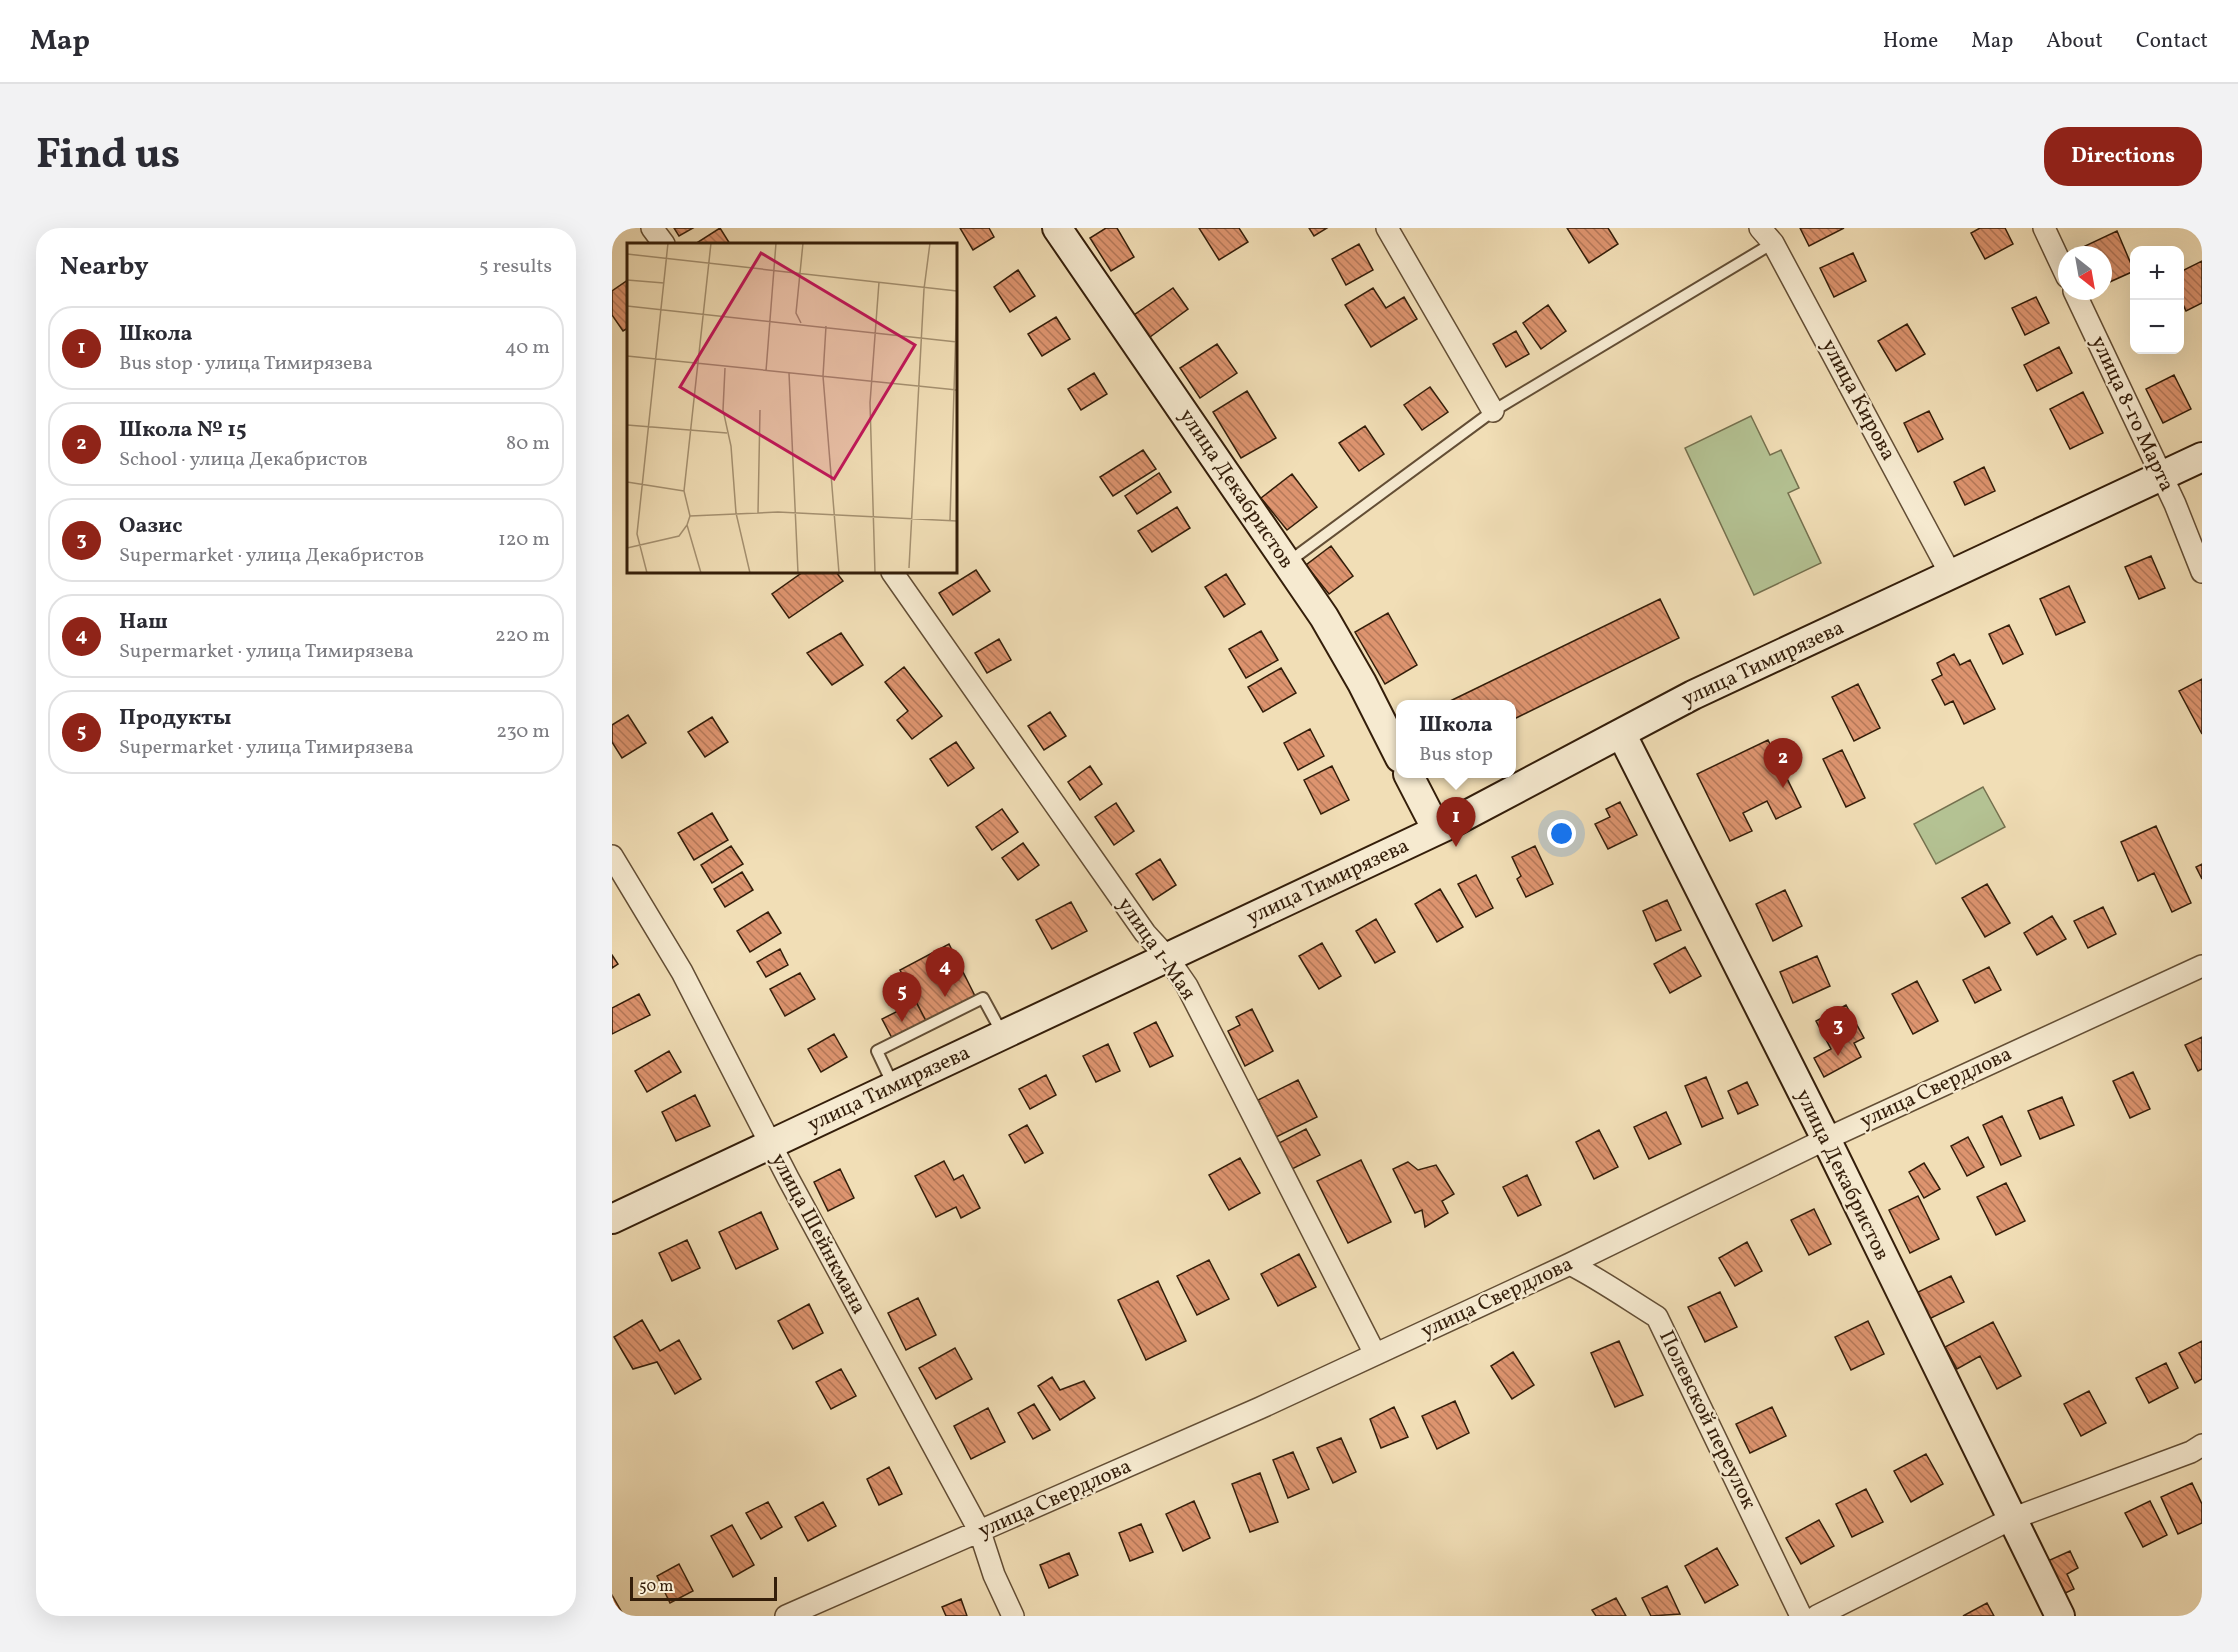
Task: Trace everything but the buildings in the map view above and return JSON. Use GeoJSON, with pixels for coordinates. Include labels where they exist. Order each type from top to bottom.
{"type":"FeatureCollection","features":[{"type":"Feature","properties":{"kind":"main road","name":"улица Декабристов"},"geometry":{"type":"LineString","coordinates":[[1057,228],[1329,626],[1396,749]]}},
{"type":"Feature","properties":{"kind":"main road","name":"улица Тимирязева"},"geometry":{"type":"LineString","coordinates":[[612,1219],[1437,830],[1622,735],[1694,695],[2202,457]]}},
{"type":"Feature","properties":{"kind":"main road","name":"улица Декабристов"},"geometry":{"type":"LineString","coordinates":[[1622,735],[1826,1139],[2060,1616]]}},
{"type":"Feature","properties":{"kind":"main road"},"geometry":{"type":"LineString","coordinates":[[1410,778],[1437,830]]}},
{"type":"Feature","properties":{"kind":"street"},"geometry":{"type":"LineString","coordinates":[[652,228],[663,243]]}},
{"type":"Feature","properties":{"kind":"street"},"geometry":{"type":"LineString","coordinates":[[1387,228],[1492,411]]}},
{"type":"Feature","properties":{"kind":"street"},"geometry":{"type":"LineString","coordinates":[[2044,228],[2058,258]]}},
{"type":"Feature","properties":{"kind":"street","name":"улица Кирова"},"geometry":{"type":"LineString","coordinates":[[1767,235],[1951,575]]}},
{"type":"Feature","properties":{"kind":"street","name":"улица 8-го Марта"},"geometry":{"type":"LineString","coordinates":[[2078,300],[2161,475],[2202,572]]}},
{"type":"Feature","properties":{"kind":"street","name":"улица 1-Мая"},"geometry":{"type":"LineString","coordinates":[[893,573],[1145,933],[1167,957],[1187,986],[1375,1354]]}},
{"type":"Feature","properties":{"kind":"street","name":"улица Шейнкмана"},"geometry":{"type":"LineString","coordinates":[[612,856],[682,972],[770,1144],[980,1532],[994,1575],[1013,1616]]}},
{"type":"Feature","properties":{"kind":"street","name":"улица Свердлова"},"geometry":{"type":"LineString","coordinates":[[786,1616],[980,1532],[1375,1354],[1570,1264],[1826,1139],[2202,966]]}},
{"type":"Feature","properties":{"kind":"street","name":"Полевской переулок"},"geometry":{"type":"LineString","coordinates":[[1570,1264],[1606,1282],[1621,1295],[1657,1317],[1801,1616]]}},
{"type":"Feature","properties":{"kind":"street"},"geometry":{"type":"LineString","coordinates":[[1817,1616],[2011,1519],[2191,1452],[2202,1445]]}},
{"type":"Feature","properties":{"kind":"lane"},"geometry":{"type":"LineString","coordinates":[[1287,563],[1492,411],[1767,235]]}},
{"type":"Feature","properties":{"kind":"lane"},"geometry":{"type":"LineString","coordinates":[[894,1087],[877,1052],[983,998],[1003,1036]]}},
{"type":"Feature","properties":{"kind":"green space"},"geometry":{"type":"Polygon","coordinates":[[[1751,416],[1770,455],[1781,450],[1799,488],[1788,493],[1821,563],[1754,595],[1685,448],[1751,416]]]}},
{"type":"Feature","properties":{"kind":"green space"},"geometry":{"type":"Polygon","coordinates":[[[1983,787],[2005,827],[1936,864],[1914,824],[1983,787]]]}},
{"type":"Feature","properties":{"kind":"place","name":"Школа № 15"},"geometry":{"type":"Point","coordinates":[1783,788]}},
{"type":"Feature","properties":{"kind":"place","name":"Школа"},"geometry":{"type":"Point","coordinates":[1456,847]}},
{"type":"Feature","properties":{"kind":"place","name":"Наш"},"geometry":{"type":"Point","coordinates":[945,997]}},
{"type":"Feature","properties":{"kind":"place","name":"Продукты"},"geometry":{"type":"Point","coordinates":[902,1022]}},
{"type":"Feature","properties":{"kind":"place","name":"Оазис"},"geometry":{"type":"Point","coordinates":[1838,1056]}}]}
